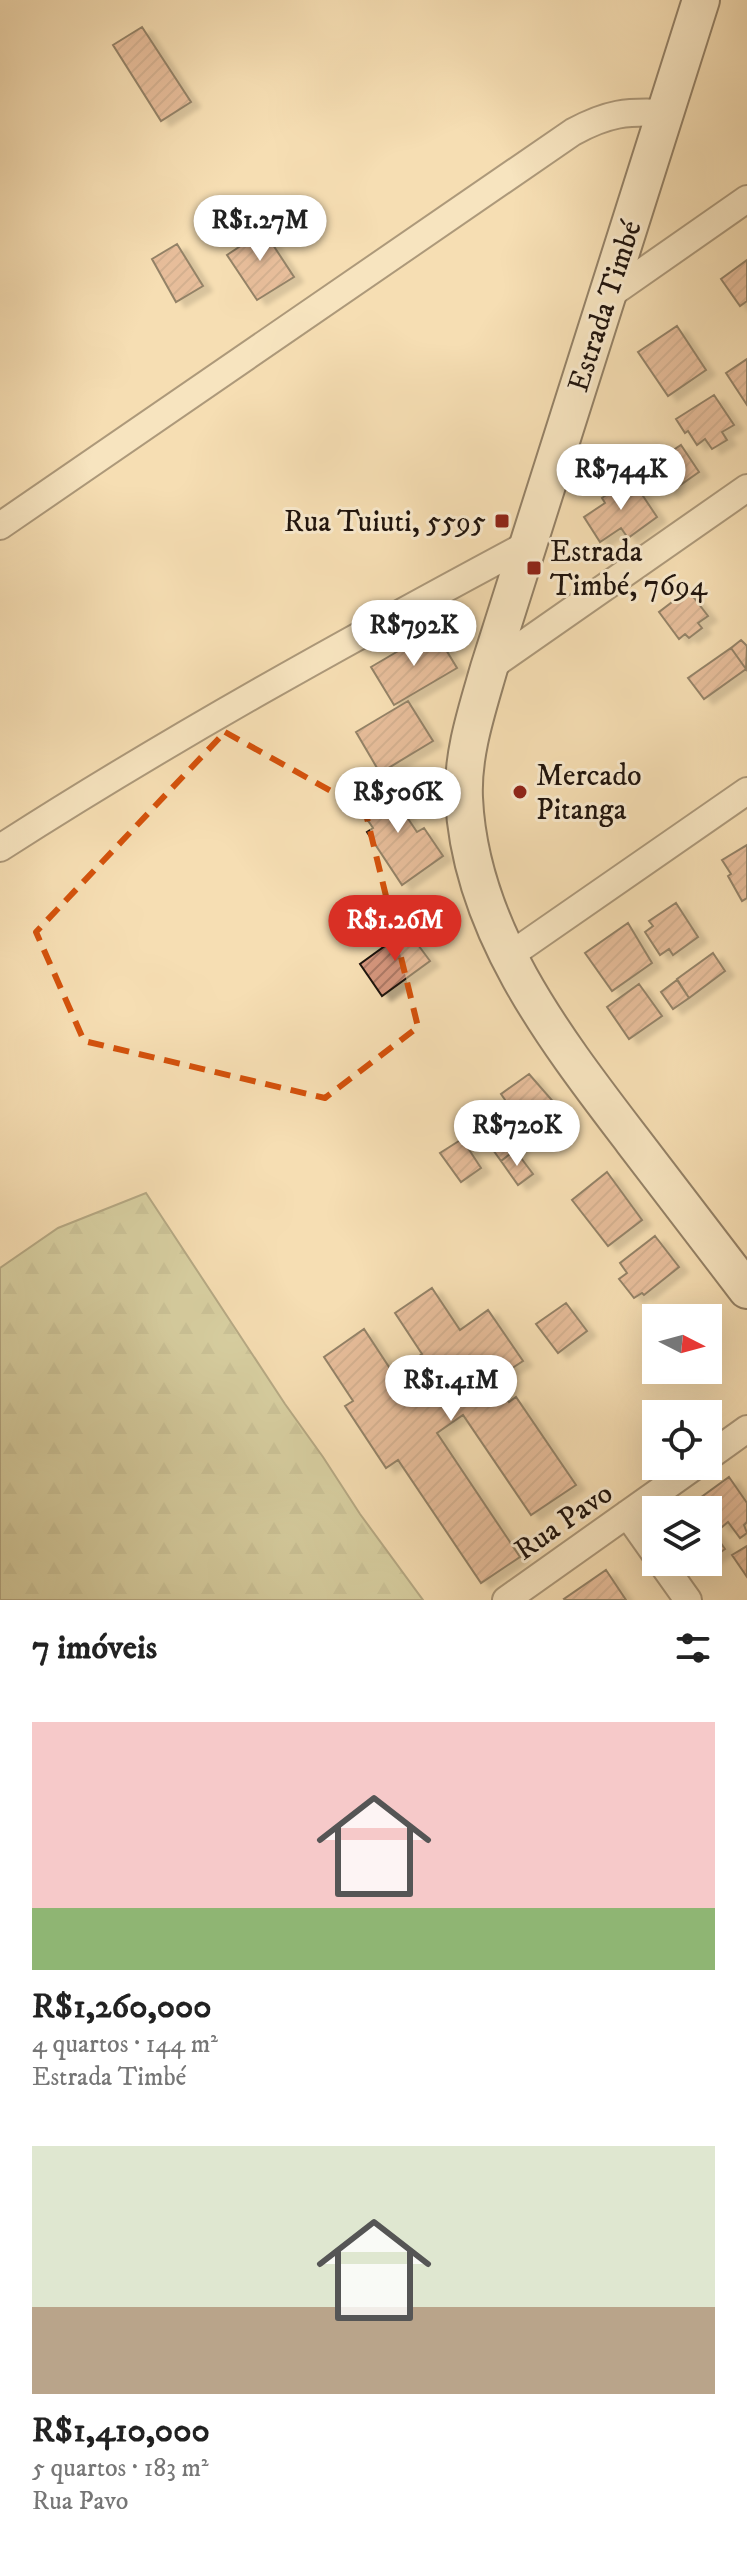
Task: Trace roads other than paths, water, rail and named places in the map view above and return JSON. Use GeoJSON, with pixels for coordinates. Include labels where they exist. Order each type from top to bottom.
{"type":"FeatureCollection","features":[{"type":"Feature","properties":{"kind":"street","name":"Estrada Timbé"},"geometry":{"type":"LineString","coordinates":[[701,0],[489,668],[471,730],[464,795],[471,854],[485,897],[509,956],[534,1004],[565,1053],[747,1290]]}},
{"type":"Feature","properties":{"kind":"street"},"geometry":{"type":"LineString","coordinates":[[0,526],[573,132],[601,117],[629,111],[665,113]]}},
{"type":"Feature","properties":{"kind":"street"},"geometry":{"type":"LineString","coordinates":[[608,296],[747,199]]}},
{"type":"Feature","properties":{"kind":"street"},"geometry":{"type":"LineString","coordinates":[[489,668],[747,488]]}},
{"type":"Feature","properties":{"kind":"street"},"geometry":{"type":"LineString","coordinates":[[0,848],[318,656],[528,544]]}},
{"type":"Feature","properties":{"kind":"street"},"geometry":{"type":"LineString","coordinates":[[509,956],[747,791]]}},
{"type":"Feature","properties":{"kind":"street"},"geometry":{"type":"LineString","coordinates":[[722,1447],[747,1429]]}},
{"type":"Feature","properties":{"kind":"street","name":"Rua Pavo"},"geometry":{"type":"LineString","coordinates":[[506,1600],[675,1480]]}},
{"type":"Feature","properties":{"kind":"street"},"geometry":{"type":"LineString","coordinates":[[627,1514],[642,1535]]}},
{"type":"Feature","properties":{"kind":"street"},"geometry":{"type":"LineString","coordinates":[[671,1576],[688,1600]]}},
{"type":"Feature","properties":{"kind":"place","name":"Rua Tuiuti, 5595"},"geometry":{"type":"Point","coordinates":[502,521]}},
{"type":"Feature","properties":{"kind":"place","name":"Estrada Timbé, 7694"},"geometry":{"type":"Point","coordinates":[534,568]}},
{"type":"Feature","properties":{"kind":"place","name":"Mercado Pitanga"},"geometry":{"type":"Point","coordinates":[520,792]}}]}
